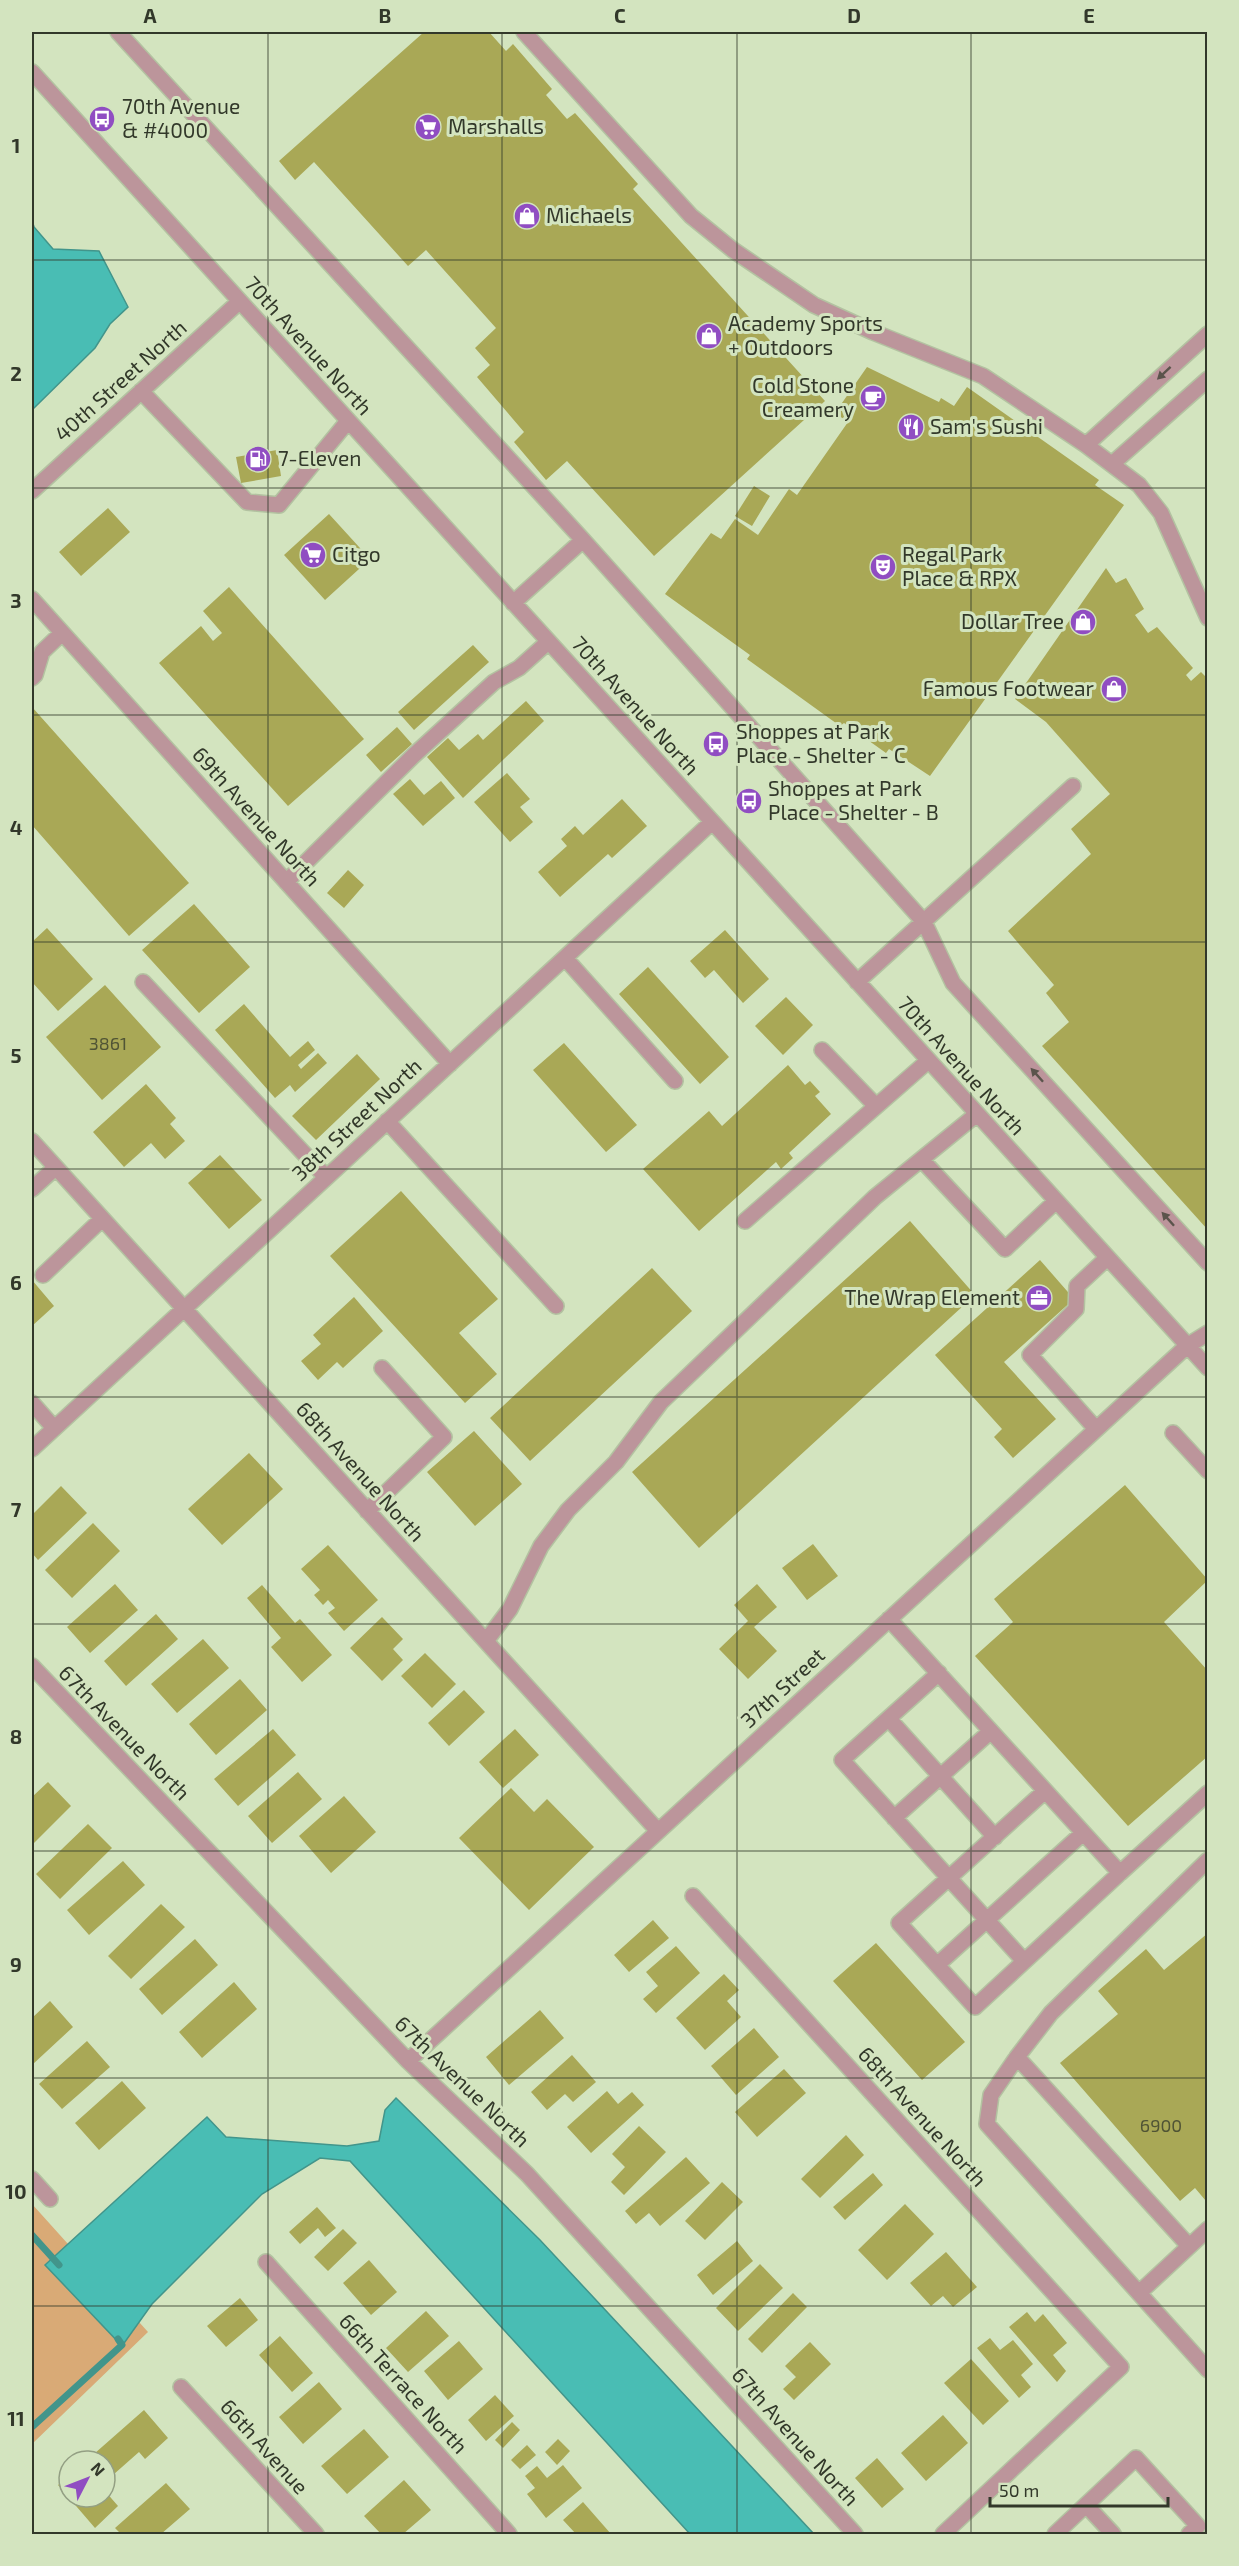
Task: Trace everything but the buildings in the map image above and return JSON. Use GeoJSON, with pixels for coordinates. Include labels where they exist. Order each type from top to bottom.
{"type":"FeatureCollection","features":[{"type":"Feature","properties":{"kind":"street"},"geometry":{"type":"LineString","coordinates":[[118,32],[583,540],[924,922],[953,983],[1208,1263]]}},
{"type":"Feature","properties":{"kind":"street"},"geometry":{"type":"LineString","coordinates":[[524,32],[691,216],[733,250],[814,305],[873,332],[983,376],[1086,445],[1139,485],[1161,513],[1208,618]]}},
{"type":"Feature","properties":{"kind":"street","name":"70th Avenue North"},"geometry":{"type":"LineString","coordinates":[[32,72],[1208,1368]]}},
{"type":"Feature","properties":{"kind":"street","name":"40th Street North"},"geometry":{"type":"LineString","coordinates":[[32,491],[240,302]]}},
{"type":"Feature","properties":{"kind":"street"},"geometry":{"type":"LineString","coordinates":[[1086,445],[1208,334]]}},
{"type":"Feature","properties":{"kind":"street"},"geometry":{"type":"LineString","coordinates":[[1112,464],[1208,378]]}},
{"type":"Feature","properties":{"kind":"street"},"geometry":{"type":"LineString","coordinates":[[141,391],[247,502],[279,505],[348,421]]}},
{"type":"Feature","properties":{"kind":"street"},"geometry":{"type":"LineString","coordinates":[[513,603],[583,540]]}},
{"type":"Feature","properties":{"kind":"street","name":"69th Avenue North"},"geometry":{"type":"LineString","coordinates":[[32,599],[450,1064]]}},
{"type":"Feature","properties":{"kind":"street"},"geometry":{"type":"LineString","coordinates":[[32,678],[42,652],[62,633]]}},
{"type":"Feature","properties":{"kind":"street"},"geometry":{"type":"LineString","coordinates":[[286,882],[413,756],[494,682],[519,668],[548,642]]}},
{"type":"Feature","properties":{"kind":"street"},"geometry":{"type":"LineString","coordinates":[[857,982],[1073,786]]}},
{"type":"Feature","properties":{"kind":"street","name":"38th Street North"},"geometry":{"type":"LineString","coordinates":[[32,1449],[712,822]]}},
{"type":"Feature","properties":{"kind":"street"},"geometry":{"type":"LineString","coordinates":[[565,958],[675,1081]]}},
{"type":"Feature","properties":{"kind":"street"},"geometry":{"type":"LineString","coordinates":[[143,981],[326,1178]]}},
{"type":"Feature","properties":{"kind":"street"},"geometry":{"type":"LineString","coordinates":[[822,1050],[876,1106]]}},
{"type":"Feature","properties":{"kind":"street"},"geometry":{"type":"LineString","coordinates":[[745,1221],[928,1061]]}},
{"type":"Feature","properties":{"kind":"street"},"geometry":{"type":"LineString","coordinates":[[486,1641],[510,1609],[541,1546],[568,1510],[616,1462],[661,1402],[875,1197],[976,1114]]}},
{"type":"Feature","properties":{"kind":"street"},"geometry":{"type":"LineString","coordinates":[[387,1121],[556,1306]]}},
{"type":"Feature","properties":{"kind":"street","name":"68th Avenue North"},"geometry":{"type":"LineString","coordinates":[[32,1141],[658,1832]]}},
{"type":"Feature","properties":{"kind":"street"},"geometry":{"type":"LineString","coordinates":[[922,1160],[1005,1249],[1056,1201]]}},
{"type":"Feature","properties":{"kind":"street"},"geometry":{"type":"LineString","coordinates":[[32,1189],[55,1168]]}},
{"type":"Feature","properties":{"kind":"street"},"geometry":{"type":"LineString","coordinates":[[43,1275],[102,1219]]}},
{"type":"Feature","properties":{"kind":"street"},"geometry":{"type":"LineString","coordinates":[[1096,1429],[1030,1355],[1076,1309],[1077,1286],[1107,1258]]}},
{"type":"Feature","properties":{"kind":"street","name":"37th Street"},"geometry":{"type":"LineString","coordinates":[[408,2061],[1187,1346],[1208,1333]]}},
{"type":"Feature","properties":{"kind":"street"},"geometry":{"type":"LineString","coordinates":[[367,1511],[444,1437],[382,1368]]}},
{"type":"Feature","properties":{"kind":"street"},"geometry":{"type":"LineString","coordinates":[[32,1403],[54,1428]]}},
{"type":"Feature","properties":{"kind":"street"},"geometry":{"type":"LineString","coordinates":[[1173,1433],[1208,1471]]}},
{"type":"Feature","properties":{"kind":"street"},"geometry":{"type":"LineString","coordinates":[[889,1619],[1120,1873]]}},
{"type":"Feature","properties":{"kind":"street","name":"67th Avenue North"},"geometry":{"type":"LineString","coordinates":[[32,1666],[408,2061],[527,2174],[855,2535]]}},
{"type":"Feature","properties":{"kind":"street"},"geometry":{"type":"LineString","coordinates":[[939,1673],[842,1760],[1024,1961]]}},
{"type":"Feature","properties":{"kind":"street"},"geometry":{"type":"LineString","coordinates":[[889,1719],[994,1837]]}},
{"type":"Feature","properties":{"kind":"street"},"geometry":{"type":"LineString","coordinates":[[894,1818],[991,1731]]}},
{"type":"Feature","properties":{"kind":"street"},"geometry":{"type":"LineString","coordinates":[[1045,1791],[899,1923],[975,2007],[1208,1793]]}},
{"type":"Feature","properties":{"kind":"street"},"geometry":{"type":"LineString","coordinates":[[937,1965],[1083,1833]]}},
{"type":"Feature","properties":{"kind":"street"},"geometry":{"type":"LineString","coordinates":[[1208,1860],[1051,2013],[991,2095],[987,2124],[1208,2370]]}},
{"type":"Feature","properties":{"kind":"street","name":"68th Avenue North"},"geometry":{"type":"LineString","coordinates":[[693,1896],[1121,2367],[943,2535]]}},
{"type":"Feature","properties":{"kind":"street"},"geometry":{"type":"LineString","coordinates":[[1017,2057],[1189,2246]]}},
{"type":"Feature","properties":{"kind":"street"},"geometry":{"type":"LineString","coordinates":[[32,2179],[50,2199]]}},
{"type":"Feature","properties":{"kind":"street"},"geometry":{"type":"LineString","coordinates":[[1139,2293],[1208,2229]]}},
{"type":"Feature","properties":{"kind":"street","name":"66th Terrace North"},"geometry":{"type":"LineString","coordinates":[[266,2262],[509,2535]]}},
{"type":"Feature","properties":{"kind":"street","name":"66th Avenue"},"geometry":{"type":"LineString","coordinates":[[181,2387],[316,2535]]}},
{"type":"Feature","properties":{"kind":"street"},"geometry":{"type":"LineString","coordinates":[[1055,2535],[1136,2458],[1198,2526],[1189,2535]]}},
{"type":"Feature","properties":{"kind":"street"},"geometry":{"type":"LineString","coordinates":[[1086,2505],[1113,2535]]}},
{"type":"Feature","properties":{"kind":"shaded area"},"geometry":{"type":"Polygon","coordinates":[[[32,2204],[68,2244],[45,2265],[122,2346],[139,2322],[148,2332],[32,2444],[32,2204]]]}},
{"type":"Feature","properties":{"kind":"water"},"geometry":{"type":"Polygon","coordinates":[[[32,220],[34,227],[53,249],[99,251],[128,307],[110,324],[95,348],[32,410],[32,220]]]}},
{"type":"Feature","properties":{"kind":"water"},"geometry":{"type":"Polygon","coordinates":[[[396,2098],[540,2240],[814,2534],[690,2534],[350,2161],[320,2158],[262,2194],[152,2304],[122,2346],[45,2265],[207,2117],[226,2137],[347,2146],[379,2141],[385,2110],[396,2098]]]}},
{"type":"Feature","properties":{"kind":"waterway"},"geometry":{"type":"LineString","coordinates":[[32,2235],[59,2265]]}},
{"type":"Feature","properties":{"kind":"waterway"},"geometry":{"type":"LineString","coordinates":[[32,2427],[122,2345],[118,2339]]}},
{"type":"Feature","properties":{"kind":"place","name":"70th Avenue & #4000"},"geometry":{"type":"Point","coordinates":[102,119]}},
{"type":"Feature","properties":{"kind":"place","name":"Marshalls"},"geometry":{"type":"Point","coordinates":[428,127]}},
{"type":"Feature","properties":{"kind":"place","name":"Michaels"},"geometry":{"type":"Point","coordinates":[527,216]}},
{"type":"Feature","properties":{"kind":"place","name":"Academy Sports + Outdoors"},"geometry":{"type":"Point","coordinates":[709,336]}},
{"type":"Feature","properties":{"kind":"place","name":"Cold Stone Creamery"},"geometry":{"type":"Point","coordinates":[873,398]}},
{"type":"Feature","properties":{"kind":"place","name":"Sam's Sushi"},"geometry":{"type":"Point","coordinates":[911,427]}},
{"type":"Feature","properties":{"kind":"place","name":"7-Eleven"},"geometry":{"type":"Point","coordinates":[258,459]}},
{"type":"Feature","properties":{"kind":"place","name":"Citgo"},"geometry":{"type":"Point","coordinates":[313,555]}},
{"type":"Feature","properties":{"kind":"place","name":"Regal Park Place & RPX"},"geometry":{"type":"Point","coordinates":[883,567]}},
{"type":"Feature","properties":{"kind":"place","name":"Dollar Tree"},"geometry":{"type":"Point","coordinates":[1083,622]}},
{"type":"Feature","properties":{"kind":"place","name":"Famous Footwear"},"geometry":{"type":"Point","coordinates":[1114,689]}},
{"type":"Feature","properties":{"kind":"place","name":"Shoppes at Park Place - Shelter - C"},"geometry":{"type":"Point","coordinates":[716,744]}},
{"type":"Feature","properties":{"kind":"place","name":"Shoppes at Park Place - Shelter - B"},"geometry":{"type":"Point","coordinates":[749,801]}},
{"type":"Feature","properties":{"kind":"place","name":"The Wrap Element"},"geometry":{"type":"Point","coordinates":[1039,1298]}}]}
